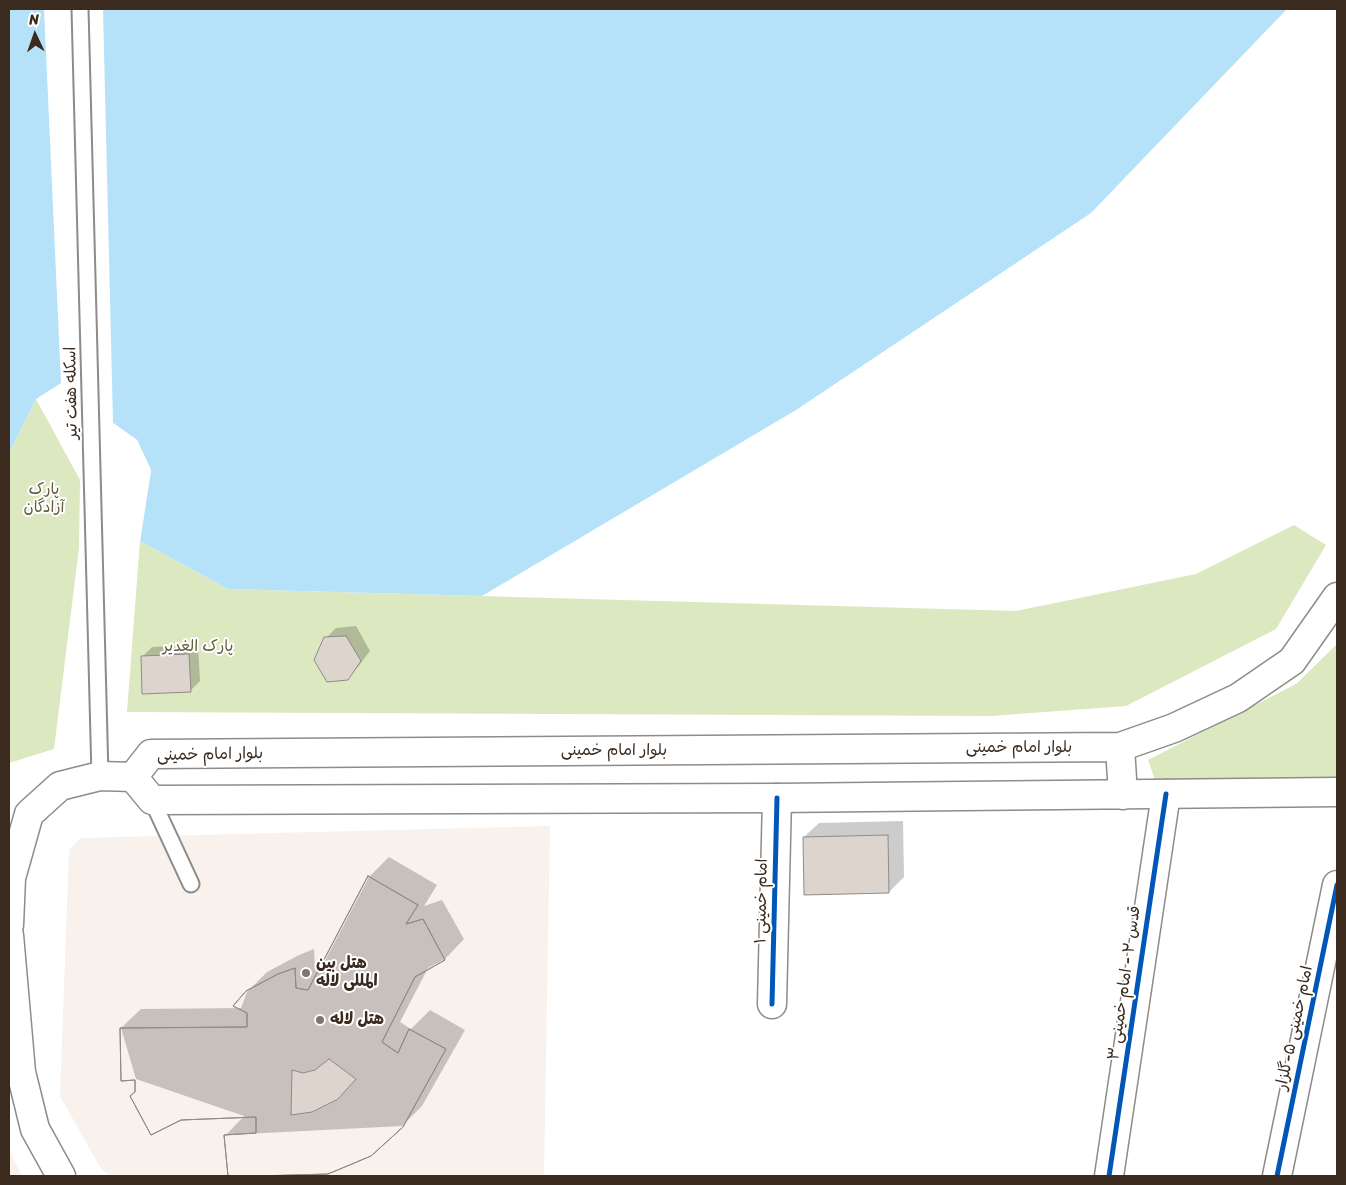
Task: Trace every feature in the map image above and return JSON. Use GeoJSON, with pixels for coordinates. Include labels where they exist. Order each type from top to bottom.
{"type":"FeatureCollection","features":[{"type":"Feature","properties":{"kind":"main road","name":"بلوار امام خمینی"},"geometry":{"type":"LineString","coordinates":[[133,777],[151,754],[1120,747],[1174,728],[1238,698],[1292,661],[1337,597]]}},
{"type":"Feature","properties":{"kind":"main road"},"geometry":{"type":"LineString","coordinates":[[1120,747],[1123,795]]}},
{"type":"Feature","properties":{"kind":"main road"},"geometry":{"type":"LineString","coordinates":[[9,925],[11,878],[28,814],[60,786],[100,776],[133,777],[152,800],[777,798],[1337,792]]}},
{"type":"Feature","properties":{"kind":"main road","name":"قدس ۲ - امام خمینی ۳"},"geometry":{"type":"LineString","coordinates":[[1109,1176],[1166,794]]}},
{"type":"Feature","properties":{"kind":"main road","name":"امام خمینی ۱"},"geometry":{"type":"LineString","coordinates":[[772,1004],[777,798]]}},
{"type":"Feature","properties":{"kind":"main road","name":"امام خمینی ۵-گلزار"},"geometry":{"type":"LineString","coordinates":[[1277,1176],[1331,952],[1337,885]]}},
{"type":"Feature","properties":{"kind":"main road"},"geometry":{"type":"LineString","coordinates":[[9,935],[21,1072],[35,1128],[61,1176]]}},
{"type":"Feature","properties":{"kind":"lane","name":"اسکله هفت تیر"},"geometry":{"type":"LineString","coordinates":[[80,9],[100,776]]}},
{"type":"Feature","properties":{"kind":"lane"},"geometry":{"type":"LineString","coordinates":[[152,800],[191,884]]}},
{"type":"Feature","properties":{"kind":"shaded area","name":"هتل بین المللی لاله"},"geometry":{"type":"Polygon","coordinates":[[[550,826],[544,1176],[110,1176],[101,1169],[60,1096],[69,850],[80,838],[550,826]]]}},
{"type":"Feature","properties":{"kind":"shaded area"},"geometry":{"type":"Polygon","coordinates":[[[9,1149],[22,1176],[9,1176],[9,1149]]]}},
{"type":"Feature","properties":{"kind":"green space","name":"پارک آزادگان"},"geometry":{"type":"Polygon","coordinates":[[[36,399],[80,480],[79,548],[54,749],[9,763],[9,453],[36,399]]]}},
{"type":"Feature","properties":{"kind":"green space","name":"پارک الغدیر"},"geometry":{"type":"Polygon","coordinates":[[[1294,525],[1326,545],[1276,629],[1126,706],[991,716],[127,712],[140,541],[228,589],[1016,611],[1196,574],[1294,525]]]}},
{"type":"Feature","properties":{"kind":"green space"},"geometry":{"type":"Polygon","coordinates":[[[1337,644],[1337,779],[1156,783],[1148,760],[1296,684],[1337,644]]]}},
{"type":"Feature","properties":{"kind":"water"},"geometry":{"type":"Polygon","coordinates":[[[9,9],[1287,9],[1091,213],[796,410],[482,596],[228,589],[140,541],[151,470],[137,440],[113,423],[36,399],[9,453],[9,9]]]}},
{"type":"Feature","properties":{"kind":"pier"},"geometry":{"type":"Polygon","coordinates":[[[44,9],[103,9],[113,423],[137,440],[151,470],[140,541],[138,539],[148,471],[135,442],[112,426],[38,402],[36,399],[61,383],[44,9]]]}},
{"type":"Feature","properties":{"kind":"building"},"geometry":{"type":"Polygon","coordinates":[[[346,636],[361,661],[348,680],[327,682],[314,660],[324,637],[346,636]]]}},
{"type":"Feature","properties":{"kind":"building"},"geometry":{"type":"Polygon","coordinates":[[[189,654],[191,692],[142,694],[141,656],[189,654]]]}},
{"type":"Feature","properties":{"kind":"building"},"geometry":{"type":"Polygon","coordinates":[[[888,835],[889,893],[804,895],[803,837],[888,835]]]}},
{"type":"Feature","properties":{"kind":"building","name":"هتل لاله"},"geometry":{"type":"Polygon","coordinates":[[[368,876],[418,905],[406,924],[423,919],[445,960],[415,977],[382,1042],[398,1053],[409,1029],[446,1049],[403,1127],[371,1156],[328,1174],[228,1176],[224,1135],[256,1133],[256,1117],[181,1120],[151,1135],[130,1096],[135,1092],[135,1080],[121,1081],[120,1028],[247,1027],[247,1013],[233,1006],[246,991],[278,974],[295,968],[296,988],[308,990],[368,876]],[[329,1059],[315,1070],[303,1073],[292,1070],[291,1115],[312,1112],[338,1099],[356,1079],[329,1059]]]}},
{"type":"Feature","properties":{"kind":"building","name":"هتل لاله"},"geometry":{"type":"Polygon","coordinates":[[[368,876],[418,905],[406,924],[423,919],[445,960],[415,977],[382,1042],[398,1053],[409,1029],[446,1049],[403,1127],[371,1156],[328,1174],[228,1176],[224,1135],[256,1133],[256,1117],[181,1120],[151,1135],[130,1096],[135,1092],[135,1080],[121,1081],[120,1028],[247,1027],[247,1013],[233,1006],[246,991],[278,974],[295,968],[296,988],[308,990],[368,876]]]}},
{"type":"Feature","properties":{"kind":"cycle path"},"geometry":{"type":"LineString","coordinates":[[1109,1176],[1166,794]]}},
{"type":"Feature","properties":{"kind":"cycle path"},"geometry":{"type":"LineString","coordinates":[[772,1004],[777,798]]}},
{"type":"Feature","properties":{"kind":"cycle path"},"geometry":{"type":"LineString","coordinates":[[1277,1176],[1337,885]]}},
{"type":"Feature","properties":{"kind":"place","name":"هتل بین المللی لاله"},"geometry":{"type":"Point","coordinates":[306,973]}},
{"type":"Feature","properties":{"kind":"place","name":"هتل لاله"},"geometry":{"type":"Point","coordinates":[320,1020]}}]}
